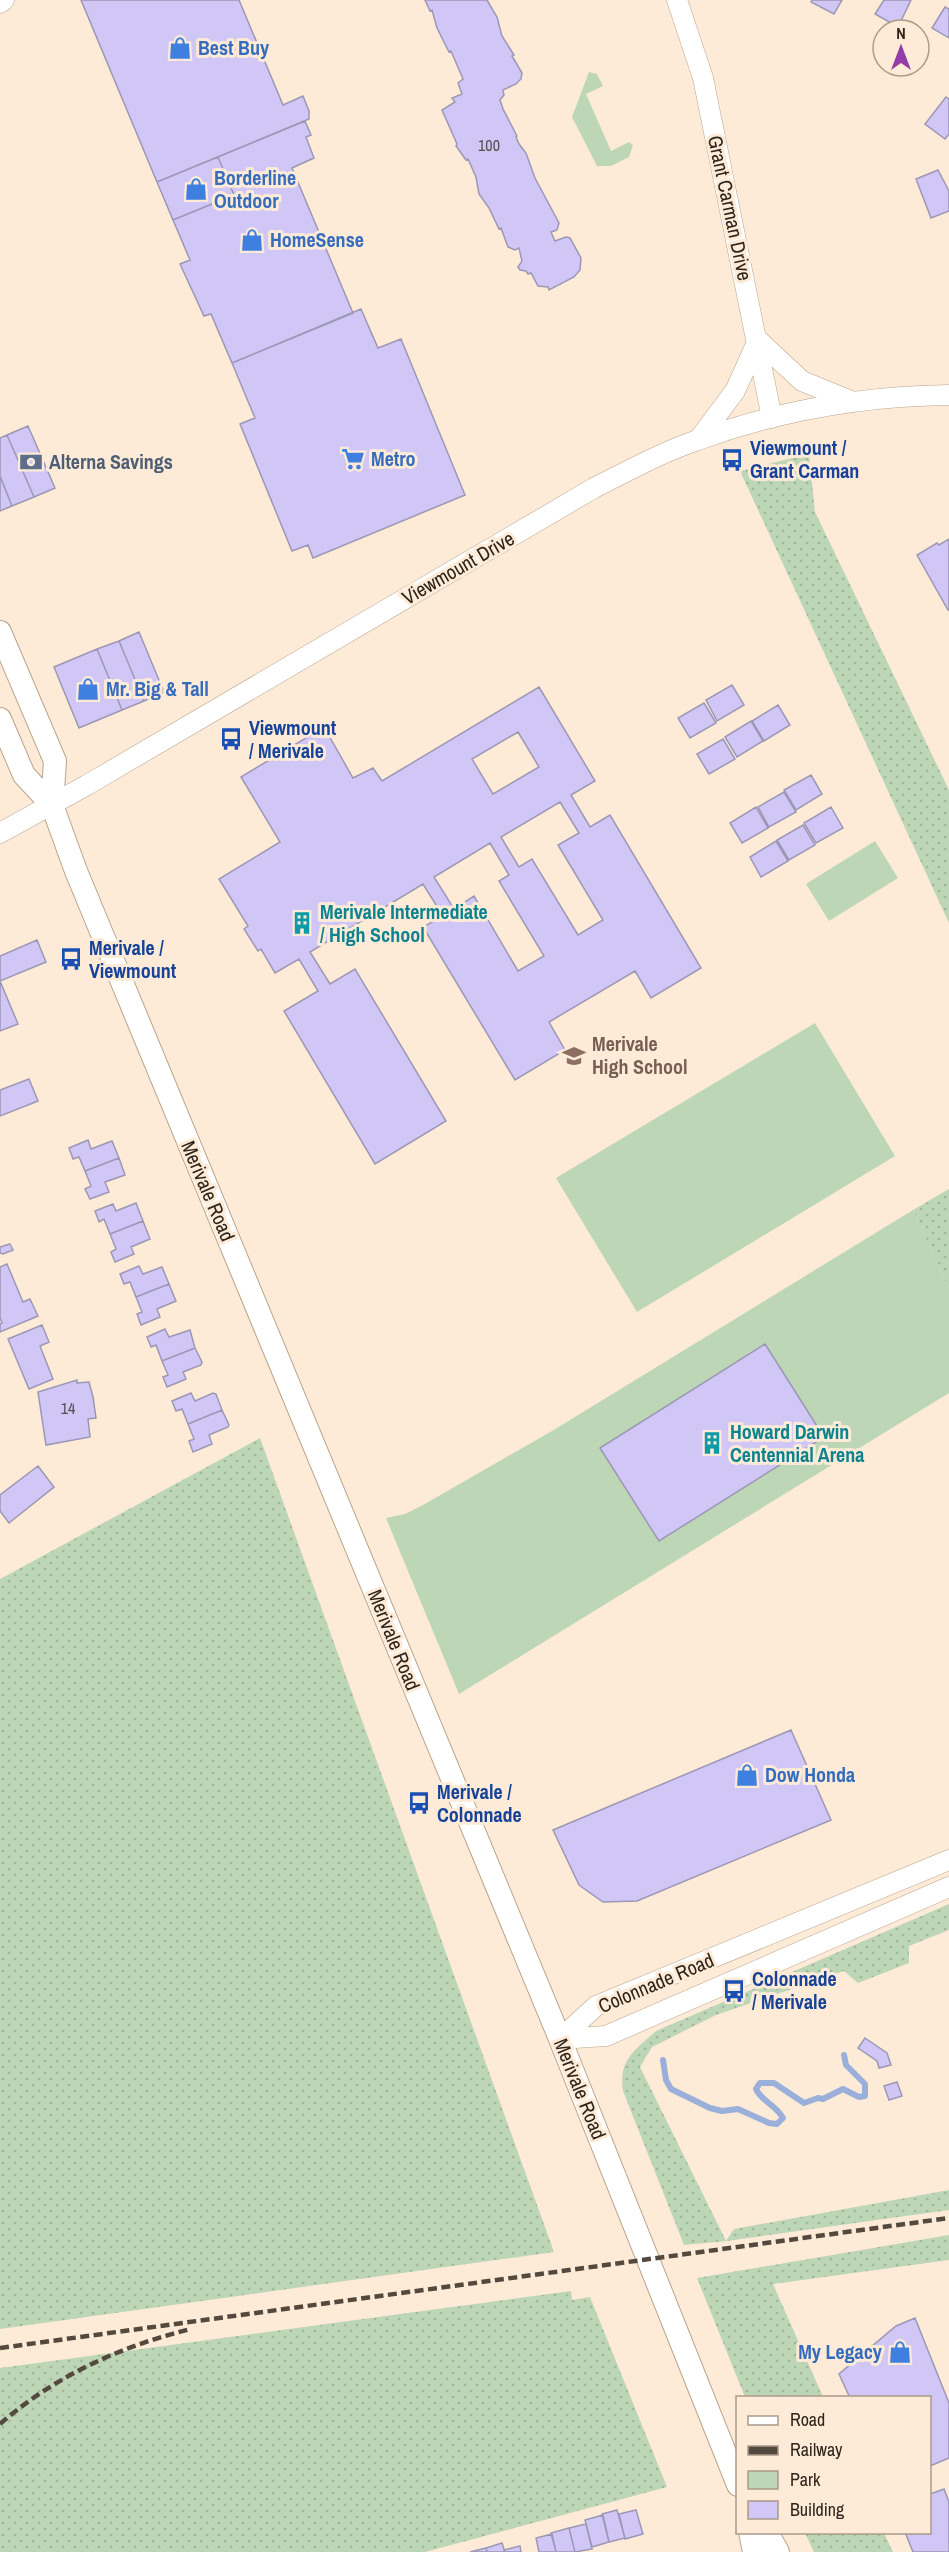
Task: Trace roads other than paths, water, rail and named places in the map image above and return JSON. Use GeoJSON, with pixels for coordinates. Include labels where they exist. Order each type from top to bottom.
{"type":"FeatureCollection","features":[{"type":"Feature","properties":{"kind":"main road","name":"Merivale Road"},"geometry":{"type":"LineString","coordinates":[[0,632],[55,761],[52,805]]}},
{"type":"Feature","properties":{"kind":"main road","name":"Merivale Road"},"geometry":{"type":"LineString","coordinates":[[0,719],[24,775],[52,805],[76,871],[560,2038],[736,2478]]}},
{"type":"Feature","properties":{"kind":"main road"},"geometry":{"type":"LineString","coordinates":[[750,2534],[754,2552]]}},
{"type":"Feature","properties":{"kind":"main road"},"geometry":{"type":"LineString","coordinates":[[768,2534],[778,2552]]}},
{"type":"Feature","properties":{"kind":"street"},"geometry":{"type":"LineString","coordinates":[[0,3],[4,0]]}},
{"type":"Feature","properties":{"kind":"street","name":"Grant Carman Drive"},"geometry":{"type":"LineString","coordinates":[[678,0],[703,78],[772,418]]}},
{"type":"Feature","properties":{"kind":"street"},"geometry":{"type":"LineString","coordinates":[[699,439],[735,391],[758,340],[802,381],[851,401]]}},
{"type":"Feature","properties":{"kind":"street","name":"Viewmount Drive"},"geometry":{"type":"LineString","coordinates":[[0,833],[52,805],[594,488],[699,439],[772,418],[851,401],[949,395]]}},
{"type":"Feature","properties":{"kind":"street","name":"Colonnade Road"},"geometry":{"type":"LineString","coordinates":[[560,2038],[596,2006],[949,1860]]}},
{"type":"Feature","properties":{"kind":"street","name":"Colonnade Road"},"geometry":{"type":"LineString","coordinates":[[560,2038],[606,2036],[949,1887]]}},
{"type":"Feature","properties":{"kind":"waterway"},"geometry":{"type":"LineString","coordinates":[[663,2060],[666,2080],[671,2089],[710,2108],[722,2111],[738,2109],[769,2123],[777,2124],[783,2118],[758,2093],[756,2089],[760,2083],[774,2083],[804,2103],[818,2098],[823,2099],[843,2089],[859,2097],[865,2096],[865,2084],[846,2065],[844,2055]]}},
{"type":"Feature","properties":{"kind":"railway"},"geometry":{"type":"LineString","coordinates":[[0,2348],[949,2218]]}},
{"type":"Feature","properties":{"kind":"railway"},"geometry":{"type":"LineString","coordinates":[[0,2424],[43,2391],[90,2365],[139,2344],[191,2329]]}},
{"type":"Feature","properties":{"kind":"place","name":"Best Buy"},"geometry":{"type":"Point","coordinates":[180,48]}},
{"type":"Feature","properties":{"kind":"place","name":"Borderline Outdoor"},"geometry":{"type":"Point","coordinates":[196,189]}},
{"type":"Feature","properties":{"kind":"place","name":"HomeSense"},"geometry":{"type":"Point","coordinates":[252,240]}},
{"type":"Feature","properties":{"kind":"place","name":"Metro"},"geometry":{"type":"Point","coordinates":[353,459]}},
{"type":"Feature","properties":{"kind":"place","name":"Viewmount / Grant Carman"},"geometry":{"type":"Point","coordinates":[732,460]}},
{"type":"Feature","properties":{"kind":"place","name":"Alterna Savings"},"geometry":{"type":"Point","coordinates":[31,462]}},
{"type":"Feature","properties":{"kind":"place","name":"Mr. Big & Tall"},"geometry":{"type":"Point","coordinates":[88,689]}},
{"type":"Feature","properties":{"kind":"place","name":"Viewmount / Merivale"},"geometry":{"type":"Point","coordinates":[231,739]}},
{"type":"Feature","properties":{"kind":"place","name":"Merivale Intermediate / High School"},"geometry":{"type":"Point","coordinates":[302,923]}},
{"type":"Feature","properties":{"kind":"place","name":"Merivale / Viewmount"},"geometry":{"type":"Point","coordinates":[71,959]}},
{"type":"Feature","properties":{"kind":"place","name":"Merivale High School"},"geometry":{"type":"Point","coordinates":[574,1056]}},
{"type":"Feature","properties":{"kind":"place","name":"Howard Darwin Centennial Arena"},"geometry":{"type":"Point","coordinates":[712,1443]}},
{"type":"Feature","properties":{"kind":"place","name":"Dow Honda"},"geometry":{"type":"Point","coordinates":[747,1775]}},
{"type":"Feature","properties":{"kind":"place","name":"Merivale / Colonnade"},"geometry":{"type":"Point","coordinates":[419,1803]}},
{"type":"Feature","properties":{"kind":"place","name":"Colonnade / Merivale"},"geometry":{"type":"Point","coordinates":[734,1991]}},
{"type":"Feature","properties":{"kind":"place","name":"My Legacy"},"geometry":{"type":"Point","coordinates":[900,2352]}}]}
